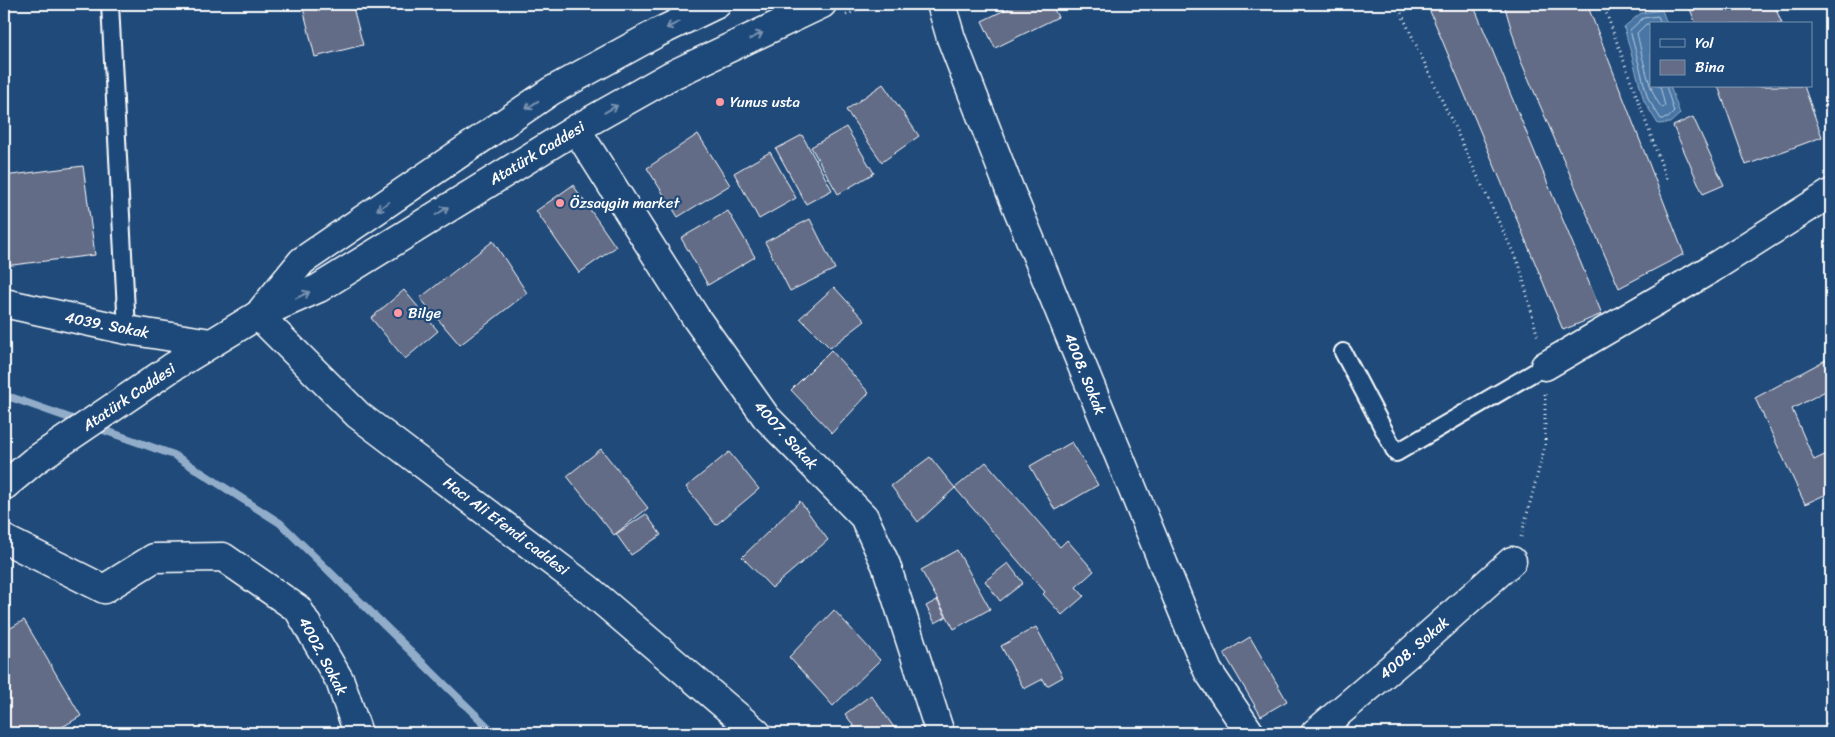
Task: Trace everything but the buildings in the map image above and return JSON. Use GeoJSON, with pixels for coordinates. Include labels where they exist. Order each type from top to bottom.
{"type":"FeatureCollection","features":[{"type":"Feature","properties":{"kind":"street","name":"Atatürk Caddesi"},"geometry":{"type":"LineString","coordinates":[[258,315],[302,261],[551,92],[657,33],[717,4]]}},
{"type":"Feature","properties":{"kind":"street","name":"Atatürk Caddesi"},"geometry":{"type":"LineString","coordinates":[[4,486],[34,462],[171,368],[258,315],[319,288],[576,129],[670,76],[822,4]]}},
{"type":"Feature","properties":{"kind":"street","name":"4008. Sokak"},"geometry":{"type":"LineString","coordinates":[[941,4],[951,38],[1009,188],[1194,639],[1208,671],[1250,733]]}},
{"type":"Feature","properties":{"kind":"street","name":"4007. Sokak"},"geometry":{"type":"LineString","coordinates":[[576,129],[696,318],[766,417],[864,517],[886,565],[940,733]]}},
{"type":"Feature","properties":{"kind":"street"},"geometry":{"type":"LineString","coordinates":[[1544,366],[1830,200]]}},
{"type":"Feature","properties":{"kind":"street","name":"4039. Sokak"},"geometry":{"type":"LineString","coordinates":[[4,303],[127,330],[211,344]]}},
{"type":"Feature","properties":{"kind":"street","name":"Hacı Ali Efendi caddesi"},"geometry":{"type":"LineString","coordinates":[[258,315],[358,415],[587,588],[757,733]]}},
{"type":"Feature","properties":{"kind":"street","name":"4002. Sokak"},"geometry":{"type":"LineString","coordinates":[[4,539],[104,589],[154,558],[223,556],[298,609],[340,681],[358,733]]}},
{"type":"Feature","properties":{"kind":"street","name":"4008. Sokak"},"geometry":{"type":"LineString","coordinates":[[1315,733],[1409,653],[1512,561]]}},
{"type":"Feature","properties":{"kind":"lane"},"geometry":{"type":"LineString","coordinates":[[110,4],[127,330]]}},
{"type":"Feature","properties":{"kind":"lane"},"geometry":{"type":"LineString","coordinates":[[1343,352],[1396,453],[1544,366]]}},
{"type":"Feature","properties":{"kind":"path"},"geometry":{"type":"LineString","coordinates":[[1397,4],[1520,267],[1544,366],[1545,446],[1525,525],[1512,561]]}},
{"type":"Feature","properties":{"kind":"path"},"geometry":{"type":"LineString","coordinates":[[1603,4],[1667,180]]}},
{"type":"Feature","properties":{"kind":"water"},"geometry":{"type":"Polygon","coordinates":[[[1662,10],[1666,22],[1650,22],[1650,88],[1671,88],[1680,114],[1670,123],[1658,124],[1644,101],[1624,27],[1641,13],[1662,10]]]}},
{"type":"Feature","properties":{"kind":"waterway"},"geometry":{"type":"LineString","coordinates":[[4,397],[13,398],[81,422]]}},
{"type":"Feature","properties":{"kind":"waterway"},"geometry":{"type":"LineString","coordinates":[[95,427],[174,455],[280,523],[494,733]]}},
{"type":"Feature","properties":{"kind":"place","name":"Yunus usta"},"geometry":{"type":"Point","coordinates":[720,102]}},
{"type":"Feature","properties":{"kind":"place","name":"Özsaygin market"},"geometry":{"type":"Point","coordinates":[560,203]}},
{"type":"Feature","properties":{"kind":"place","name":"Bilge"},"geometry":{"type":"Point","coordinates":[398,313]}}]}
